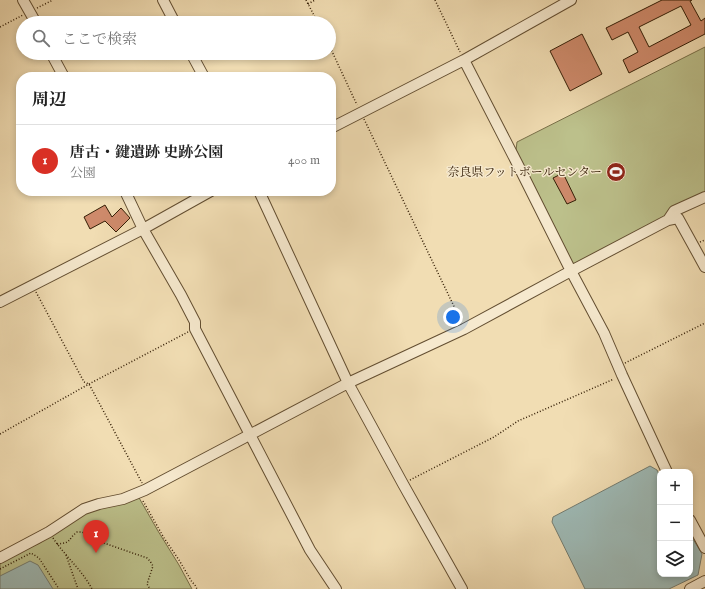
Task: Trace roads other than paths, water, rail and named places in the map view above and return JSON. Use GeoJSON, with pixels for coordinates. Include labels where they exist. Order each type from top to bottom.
{"type":"FeatureCollection","features":[{"type":"Feature","properties":{"kind":"street"},"geometry":{"type":"LineString","coordinates":[[23,0],[32,16]]}},
{"type":"Feature","properties":{"kind":"street"},"geometry":{"type":"LineString","coordinates":[[164,0],[172,16]]}},
{"type":"Feature","properties":{"kind":"street"},"geometry":{"type":"LineString","coordinates":[[336,126],[464,60],[571,0]]}},
{"type":"Feature","properties":{"kind":"street"},"geometry":{"type":"LineString","coordinates":[[56,60],[62,72]]}},
{"type":"Feature","properties":{"kind":"street"},"geometry":{"type":"LineString","coordinates":[[195,60],[201,72]]}},
{"type":"Feature","properties":{"kind":"street"},"geometry":{"type":"LineString","coordinates":[[464,60],[604,333],[666,469]]}},
{"type":"Feature","properties":{"kind":"street"},"geometry":{"type":"LineString","coordinates":[[127,196],[143,229],[195,322],[195,329],[310,550],[336,589]]}},
{"type":"Feature","properties":{"kind":"street"},"geometry":{"type":"LineString","coordinates":[[0,302],[143,229],[202,196]]}},
{"type":"Feature","properties":{"kind":"street"},"geometry":{"type":"LineString","coordinates":[[261,196],[348,383],[462,589]]}},
{"type":"Feature","properties":{"kind":"street"},"geometry":{"type":"LineString","coordinates":[[668,220],[674,211],[705,197]]}},
{"type":"Feature","properties":{"kind":"street"},"geometry":{"type":"LineString","coordinates":[[0,558],[50,532],[84,509],[123,499],[142,492],[348,383],[464,329],[668,220],[678,218],[705,266]]}},
{"type":"Feature","properties":{"kind":"street"},"geometry":{"type":"LineString","coordinates":[[693,526],[705,548]]}},
{"type":"Feature","properties":{"kind":"street"},"geometry":{"type":"LineString","coordinates":[[690,589],[705,581]]}},
{"type":"Feature","properties":{"kind":"water"},"geometry":{"type":"Polygon","coordinates":[[[650,466],[657,470],[657,577],[693,577],[693,539],[702,554],[698,575],[669,589],[585,589],[552,522],[553,517],[650,466]]]}},
{"type":"Feature","properties":{"kind":"water"},"geometry":{"type":"Polygon","coordinates":[[[30,561],[38,565],[53,589],[0,589],[0,576],[30,561]]]}},
{"type":"Feature","properties":{"kind":"place","name":"奈良県フットボールセンター"},"geometry":{"type":"Point","coordinates":[616,172]}},
{"type":"Feature","properties":{"kind":"place","name":"唐古・鍵遺跡 史跡公園"},"geometry":{"type":"Point","coordinates":[96,553]}}]}
